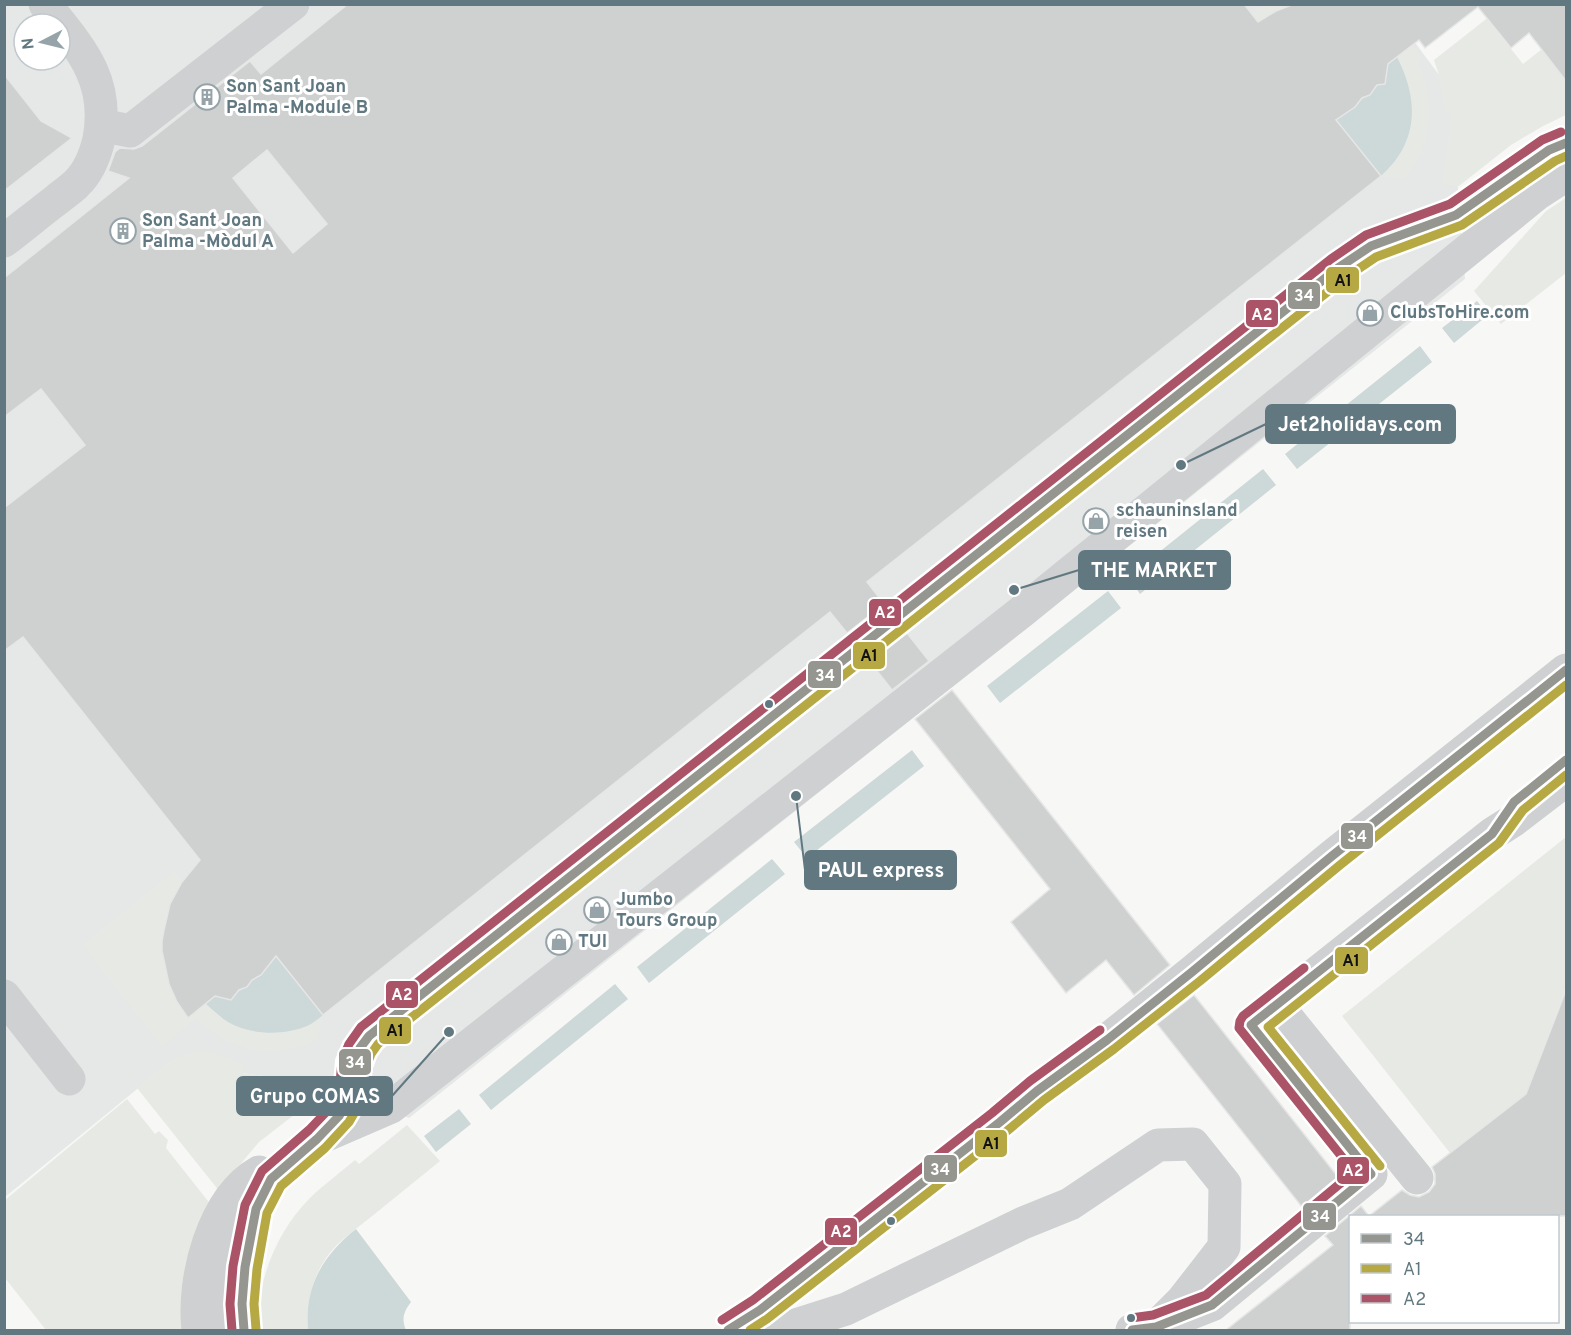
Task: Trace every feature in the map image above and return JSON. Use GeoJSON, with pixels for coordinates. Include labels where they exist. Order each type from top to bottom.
{"type":"FeatureCollection","features":[{"type":"Feature","properties":{"kind":"street"},"geometry":{"type":"LineString","coordinates":[[4,241],[76,184],[89,169],[97,149],[101,125],[100,96],[92,70],[77,45],[45,4]]}},
{"type":"Feature","properties":{"kind":"street"},"geometry":{"type":"LineString","coordinates":[[101,125],[130,131],[283,10]]}},
{"type":"Feature","properties":{"kind":"street"},"geometry":{"type":"LineString","coordinates":[[223,1330],[221,1297],[226,1265],[236,1235],[253,1203],[271,1179],[339,1116],[347,1102],[352,1085],[354,1064],[360,1048],[369,1036],[1338,268],[1371,246],[1455,215],[1549,150],[1566,143]]}},
{"type":"Feature","properties":{"kind":"street"},"geometry":{"type":"LineString","coordinates":[[198,1330],[198,1298],[205,1255],[226,1204],[253,1176],[311,1144],[391,1107],[1020,613],[1537,194],[1566,175]]}},
{"type":"Feature","properties":{"kind":"street"},"geometry":{"type":"LineString","coordinates":[[760,1324],[1037,1091],[1107,1040],[1340,849],[1566,670]]}},
{"type":"Feature","properties":{"kind":"street"},"geometry":{"type":"LineString","coordinates":[[1503,827],[1514,802],[1566,760]]}},
{"type":"Feature","properties":{"kind":"street"},"geometry":{"type":"LineString","coordinates":[[1144,1329],[1212,1305],[1371,1174],[1251,1025],[1566,780]]}},
{"type":"Feature","properties":{"kind":"street"},"geometry":{"type":"LineString","coordinates":[[1503,827],[1566,799]]}},
{"type":"Feature","properties":{"kind":"street"},"geometry":{"type":"LineString","coordinates":[[4,996],[69,1079]]}},
{"type":"Feature","properties":{"kind":"street"},"geometry":{"type":"LineString","coordinates":[[1276,1004],[1417,1178]]}},
{"type":"Feature","properties":{"kind":"street"},"geometry":{"type":"LineString","coordinates":[[728,1330],[846,1308],[1023,1223],[1070,1204],[1158,1146],[1192,1144],[1226,1184],[1224,1247],[1182,1301],[1144,1329]]}},
{"type":"Feature","properties":{"kind":"street"},"geometry":{"type":"LineString","coordinates":[[244,1330],[242,1304],[244,1267],[256,1209],[271,1179]]}},
{"type":"Feature","properties":{"kind":"shaded area"},"geometry":{"type":"Polygon","coordinates":[[[5,5],[1387,5],[1492,146],[1457,174],[1465,279],[409,1118],[337,1086],[169,1063],[5,1197],[5,5]]]}},
{"type":"Feature","properties":{"kind":"shaded area"},"geometry":{"type":"Polygon","coordinates":[[[1264,5],[1294,5],[1276,11],[1258,22],[1252,14],[1264,5]]]}},
{"type":"Feature","properties":{"kind":"shaded area"},"geometry":{"type":"Polygon","coordinates":[[[1504,5],[1496,30],[1523,64],[1542,49],[1556,68],[1566,60],[1566,115],[1511,145],[1459,186],[1443,184],[1452,112],[1445,111],[1434,60],[1504,5]]]}},
{"type":"Feature","properties":{"kind":"shaded area"},"geometry":{"type":"Polygon","coordinates":[[[1413,45],[1420,58],[1417,62],[1425,83],[1428,127],[1422,149],[1405,178],[1381,176],[1394,164],[1403,150],[1412,103],[1405,72],[1397,57],[1413,45]]]}},
{"type":"Feature","properties":{"kind":"shaded area"},"geometry":{"type":"Polygon","coordinates":[[[1397,57],[1409,89],[1412,120],[1403,149],[1394,163],[1381,176],[1329,111],[1366,82],[1382,84],[1386,82],[1381,70],[1397,57]]]}},
{"type":"Feature","properties":{"kind":"shaded area"},"geometry":{"type":"Polygon","coordinates":[[[1566,198],[1566,273],[1501,324],[1474,291],[1546,211],[1566,198]]]}},
{"type":"Feature","properties":{"kind":"shaded area"},"geometry":{"type":"Polygon","coordinates":[[[1477,301],[1488,315],[1454,343],[1442,328],[1477,301]]]}},
{"type":"Feature","properties":{"kind":"shaded area"},"geometry":{"type":"Polygon","coordinates":[[[1420,346],[1432,362],[1297,469],[1285,454],[1420,346]]]}},
{"type":"Feature","properties":{"kind":"shaded area"},"geometry":{"type":"Polygon","coordinates":[[[1263,469],[1276,485],[1140,594],[1128,577],[1263,469]]]}},
{"type":"Feature","properties":{"kind":"shaded area"},"geometry":{"type":"Polygon","coordinates":[[[1108,591],[1121,608],[1000,703],[987,686],[1108,591]]]}},
{"type":"Feature","properties":{"kind":"shaded area"},"geometry":{"type":"Polygon","coordinates":[[[912,750],[924,766],[807,858],[794,842],[912,750]]]}},
{"type":"Feature","properties":{"kind":"shaded area"},"geometry":{"type":"Polygon","coordinates":[[[1566,837],[1566,988],[1526,1094],[1450,1153],[1342,1016],[1566,837]]]}},
{"type":"Feature","properties":{"kind":"shaded area"},"geometry":{"type":"Polygon","coordinates":[[[772,859],[785,874],[649,983],[637,967],[772,859]]]}},
{"type":"Feature","properties":{"kind":"shaded area"},"geometry":{"type":"Polygon","coordinates":[[[174,872],[182,882],[167,915],[163,951],[169,986],[189,1017],[206,1004],[225,1020],[246,1030],[277,1033],[307,1026],[323,1015],[318,1039],[286,1050],[254,1049],[223,1038],[196,1018],[162,1046],[83,945],[174,872]]]}},
{"type":"Feature","properties":{"kind":"shaded area"},"geometry":{"type":"Polygon","coordinates":[[[272,951],[323,1015],[309,1025],[298,1029],[277,1033],[256,1032],[225,1020],[206,1004],[220,992],[224,998],[229,1000],[234,996],[234,992],[247,987],[248,982],[261,975],[272,951]]]}},
{"type":"Feature","properties":{"kind":"shaded area"},"geometry":{"type":"Polygon","coordinates":[[[615,984],[628,999],[491,1110],[479,1095],[615,984]]]}},
{"type":"Feature","properties":{"kind":"shaded area"},"geometry":{"type":"Polygon","coordinates":[[[196,1052],[208,1052],[243,1064],[242,1073],[316,1083],[316,1098],[259,1142],[220,1192],[137,1088],[172,1061],[196,1052]]]}},
{"type":"Feature","properties":{"kind":"shaded area"},"geometry":{"type":"Polygon","coordinates":[[[127,1099],[155,1134],[159,1131],[168,1140],[166,1148],[212,1206],[185,1330],[46,1330],[5,1278],[5,1200],[127,1099]]]}},
{"type":"Feature","properties":{"kind":"shaded area"},"geometry":{"type":"Polygon","coordinates":[[[459,1109],[471,1124],[436,1152],[424,1136],[459,1109]]]}},
{"type":"Feature","properties":{"kind":"shaded area"},"geometry":{"type":"Polygon","coordinates":[[[407,1125],[440,1161],[340,1242],[324,1261],[310,1294],[308,1330],[260,1330],[259,1313],[264,1277],[278,1243],[297,1212],[314,1194],[355,1160],[359,1164],[407,1125]]]}},
{"type":"Feature","properties":{"kind":"shaded area"},"geometry":{"type":"Polygon","coordinates":[[[356,1229],[411,1302],[404,1315],[406,1330],[308,1330],[309,1300],[318,1273],[334,1250],[356,1229]]]}},
{"type":"Feature","properties":{"kind":"building"},"geometry":{"type":"Polygon","coordinates":[[[348,4],[1244,4],[1258,22],[1294,4],[1566,4],[1566,81],[1529,33],[1511,48],[1478,7],[1425,48],[1419,40],[1388,64],[1385,84],[1377,85],[1370,95],[1362,98],[1355,107],[1336,120],[1381,176],[867,582],[884,604],[847,633],[830,612],[323,1015],[276,956],[261,975],[252,980],[247,987],[239,990],[231,1000],[215,996],[188,1018],[169,984],[162,941],[170,904],[182,882],[200,860],[23,637],[4,651],[4,508],[85,445],[41,389],[4,417],[4,278],[129,178],[108,171],[115,152],[120,148],[134,149],[142,146],[250,61],[261,74],[348,4]],[[267,150],[233,178],[293,253],[327,224],[267,150]]]}},
{"type":"Feature","properties":{"kind":"building"},"geometry":{"type":"Polygon","coordinates":[[[4,74],[41,121],[72,138],[4,191],[4,74]]]}},
{"type":"Feature","properties":{"kind":"building"},"geometry":{"type":"Polygon","coordinates":[[[907,633],[929,661],[892,690],[870,662],[907,633]]]}},
{"type":"Feature","properties":{"kind":"building"},"geometry":{"type":"Polygon","coordinates":[[[952,690],[1170,965],[1134,995],[1106,960],[1066,993],[1011,922],[1050,889],[915,719],[952,690]]]}},
{"type":"Feature","properties":{"kind":"building"},"geometry":{"type":"Polygon","coordinates":[[[1565,993],[1566,993],[1566,1216],[1370,1215],[1402,1190],[1419,1197],[1429,1192],[1435,1184],[1432,1167],[1526,1094],[1565,993]]]}},
{"type":"Feature","properties":{"kind":"building"},"geometry":{"type":"Polygon","coordinates":[[[1194,995],[1338,1177],[1302,1207],[1157,1024],[1194,995]]]}},
{"type":"Feature","properties":{"kind":"building"},"geometry":{"type":"Polygon","coordinates":[[[1361,1206],[1368,1215],[1350,1215],[1361,1206]]]}},
{"type":"Feature","properties":{"kind":"building"},"geometry":{"type":"Polygon","coordinates":[[[1349,1216],[1350,1330],[1226,1330],[1333,1245],[1325,1236],[1349,1216]]]}},
{"type":"Feature","properties":{"kind":"transit line","name":"A2"},"geometry":{"type":"LineString","coordinates":[[232,1330],[230,1304],[233,1266],[245,1205],[262,1171],[309,1130],[329,1109],[340,1083],[342,1061],[349,1044],[361,1027],[1331,259],[1366,235],[1450,204],[1542,140],[1561,132]]}},
{"type":"Feature","properties":{"kind":"transit line","name":"34"},"geometry":{"type":"LineString","coordinates":[[244,1330],[242,1304],[245,1267],[256,1209],[271,1179],[317,1139],[339,1116],[347,1102],[352,1085],[354,1064],[360,1048],[369,1036],[1338,268],[1371,246],[1456,215],[1549,150],[1566,143]]}},
{"type":"Feature","properties":{"kind":"transit line","name":"A1"},"geometry":{"type":"LineString","coordinates":[[256,1329],[254,1304],[257,1269],[267,1213],[281,1186],[325,1148],[349,1122],[359,1105],[366,1067],[378,1044],[1345,278],[1376,257],[1462,225],[1555,161],[1566,156]]}},
{"type":"Feature","properties":{"kind":"transit line","name":"34"},"geometry":{"type":"LineString","coordinates":[[728,1330],[760,1310],[1037,1091],[1107,1040],[1332,856],[1566,670]]}},
{"type":"Feature","properties":{"kind":"transit line","name":"A1"},"geometry":{"type":"LineString","coordinates":[[750,1330],[767,1319],[1044,1100],[1114,1049],[1566,685]]}},
{"type":"Feature","properties":{"kind":"transit line","name":"34"},"geometry":{"type":"LineString","coordinates":[[1132,1330],[1156,1327],[1212,1305],[1371,1174],[1251,1025],[1492,834],[1514,802],[1566,760]]}},
{"type":"Feature","properties":{"kind":"transit line","name":"A1"},"geometry":{"type":"LineString","coordinates":[[1380,1166],[1268,1027],[1499,843],[1523,810],[1566,775]]}},
{"type":"Feature","properties":{"kind":"transit line","name":"A2"},"geometry":{"type":"LineString","coordinates":[[1131,1318],[1153,1315],[1206,1295],[1354,1172],[1239,1028],[1243,1016],[1304,968]]}},
{"type":"Feature","properties":{"kind":"transit line","name":"A2"},"geometry":{"type":"LineString","coordinates":[[722,1320],[753,1300],[1030,1081],[1100,1030]]}},
{"type":"Feature","properties":{"kind":"place","name":"Son Sant Joan Palma -Module B"},"geometry":{"type":"Point","coordinates":[207,97]}},
{"type":"Feature","properties":{"kind":"place","name":"Son Sant Joan Palma -Mòdul A"},"geometry":{"type":"Point","coordinates":[123,231]}},
{"type":"Feature","properties":{"kind":"place","name":"ClubsToHire.com"},"geometry":{"type":"Point","coordinates":[1370,313]}},
{"type":"Feature","properties":{"kind":"place","name":"Jet2holidays.com"},"geometry":{"type":"Point","coordinates":[1181,465]}},
{"type":"Feature","properties":{"kind":"place","name":"schauninsland reisen"},"geometry":{"type":"Point","coordinates":[1096,521]}},
{"type":"Feature","properties":{"kind":"place","name":"THE MARKET"},"geometry":{"type":"Point","coordinates":[1014,590]}},
{"type":"Feature","properties":{"kind":"place","name":"PAUL express"},"geometry":{"type":"Point","coordinates":[796,796]}},
{"type":"Feature","properties":{"kind":"place","name":"Jumbo Tours Group"},"geometry":{"type":"Point","coordinates":[597,910]}},
{"type":"Feature","properties":{"kind":"place","name":"TUI"},"geometry":{"type":"Point","coordinates":[559,942]}},
{"type":"Feature","properties":{"kind":"place","name":"Grupo COMAS"},"geometry":{"type":"Point","coordinates":[449,1032]}}]}
